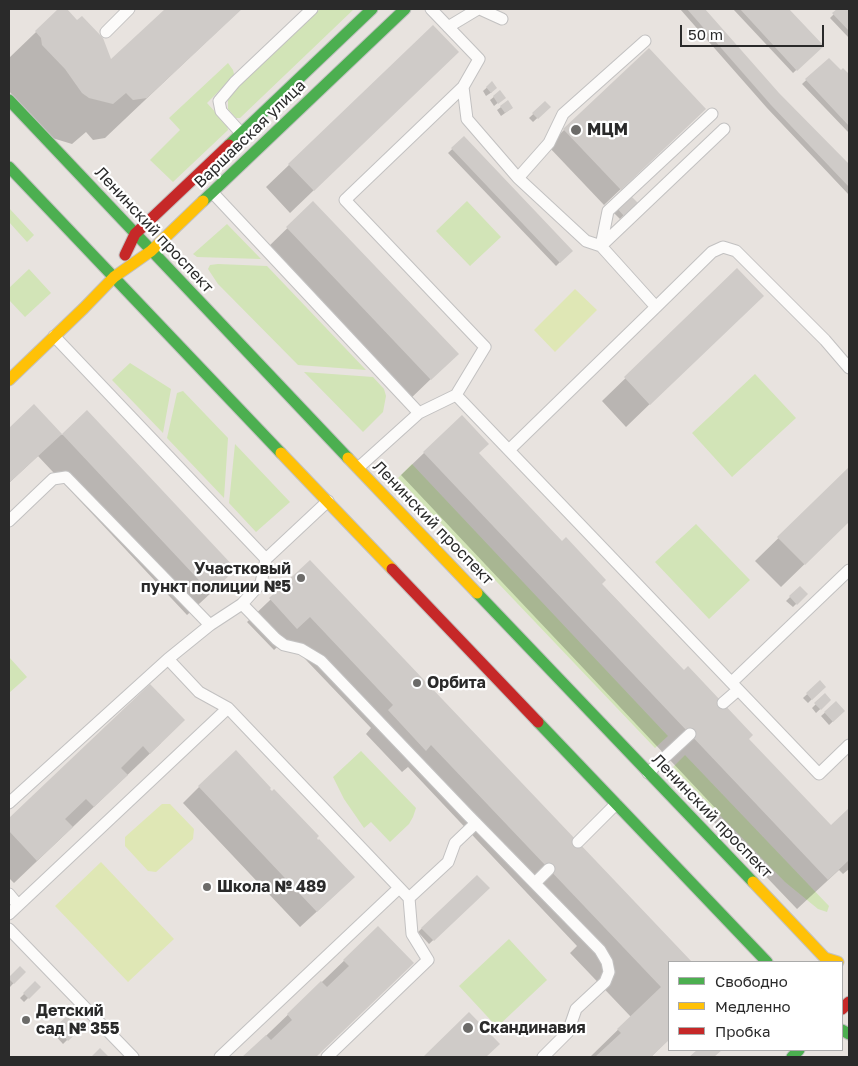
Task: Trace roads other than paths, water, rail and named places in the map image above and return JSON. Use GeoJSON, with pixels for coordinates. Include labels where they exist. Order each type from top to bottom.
{"type":"FeatureCollection","features":[{"type":"Feature","properties":{"kind":"main road","name":"Варшавская улица"},"geometry":{"type":"LineString","coordinates":[[9,380],[114,277],[151,251],[405,9]]}},
{"type":"Feature","properties":{"kind":"main road","name":"Варшавская улица"},"geometry":{"type":"LineString","coordinates":[[114,277],[136,234],[370,10]]}},
{"type":"Feature","properties":{"kind":"main road","name":"Ленинский проспект"},"geometry":{"type":"LineString","coordinates":[[9,100],[825,958],[835,961]]}},
{"type":"Feature","properties":{"kind":"main road"},"geometry":{"type":"LineString","coordinates":[[9,167],[766,961]]}},
{"type":"Feature","properties":{"kind":"lane"},"geometry":{"type":"LineString","coordinates":[[106,32],[129,9]]}},
{"type":"Feature","properties":{"kind":"lane"},"geometry":{"type":"LineString","coordinates":[[242,133],[221,111],[219,101],[236,82],[312,9]]}},
{"type":"Feature","properties":{"kind":"lane"},"geometry":{"type":"LineString","coordinates":[[358,468],[419,413],[456,395],[485,347],[345,200],[463,87],[479,59],[430,9]]}},
{"type":"Feature","properties":{"kind":"lane"},"geometry":{"type":"LineString","coordinates":[[448,27],[479,9],[502,19]]}},
{"type":"Feature","properties":{"kind":"lane"},"geometry":{"type":"LineString","coordinates":[[518,178],[549,143],[563,114],[645,41]]}},
{"type":"Feature","properties":{"kind":"lane"},"geometry":{"type":"LineString","coordinates":[[463,87],[467,119],[518,178],[586,241],[601,246],[656,307]]}},
{"type":"Feature","properties":{"kind":"lane"},"geometry":{"type":"LineString","coordinates":[[601,246],[608,211],[712,114]]}},
{"type":"Feature","properties":{"kind":"lane"},"geometry":{"type":"LineString","coordinates":[[601,246],[724,130]]}},
{"type":"Feature","properties":{"kind":"lane"},"geometry":{"type":"LineString","coordinates":[[212,192],[419,413]]}},
{"type":"Feature","properties":{"kind":"lane"},"geometry":{"type":"LineString","coordinates":[[509,450],[712,252],[723,248],[736,251],[825,340],[849,368]]}},
{"type":"Feature","properties":{"kind":"lane"},"geometry":{"type":"LineString","coordinates":[[54,336],[266,559]]}},
{"type":"Feature","properties":{"kind":"lane"},"geometry":{"type":"LineString","coordinates":[[456,395],[819,774],[849,745]]}},
{"type":"Feature","properties":{"kind":"lane"},"geometry":{"type":"LineString","coordinates":[[9,521],[53,479],[66,477],[210,625]]}},
{"type":"Feature","properties":{"kind":"lane"},"geometry":{"type":"LineString","coordinates":[[9,803],[168,659],[210,625],[242,604],[261,583],[266,559],[328,501]]}},
{"type":"Feature","properties":{"kind":"lane"},"geometry":{"type":"LineString","coordinates":[[723,703],[735,686],[849,570]]}},
{"type":"Feature","properties":{"kind":"lane"},"geometry":{"type":"LineString","coordinates":[[242,604],[276,640],[284,645],[301,649],[321,661],[600,950],[607,962],[609,972],[604,982],[576,1009],[568,1032],[543,1057]]}},
{"type":"Feature","properties":{"kind":"lane"},"geometry":{"type":"LineString","coordinates":[[168,659],[199,692],[228,708],[408,898],[412,934],[428,960],[327,1057]]}},
{"type":"Feature","properties":{"kind":"lane"},"geometry":{"type":"LineString","coordinates":[[9,914],[228,708]]}},
{"type":"Feature","properties":{"kind":"lane"},"geometry":{"type":"LineString","coordinates":[[648,773],[690,734]]}},
{"type":"Feature","properties":{"kind":"lane"},"geometry":{"type":"LineString","coordinates":[[578,842],[616,804]]}},
{"type":"Feature","properties":{"kind":"lane"},"geometry":{"type":"LineString","coordinates":[[408,898],[448,862],[456,843],[476,823]]}},
{"type":"Feature","properties":{"kind":"lane"},"geometry":{"type":"LineString","coordinates":[[535,883],[549,869]]}},
{"type":"Feature","properties":{"kind":"lane"},"geometry":{"type":"LineString","coordinates":[[220,1057],[398,888]]}},
{"type":"Feature","properties":{"kind":"lane"},"geometry":{"type":"LineString","coordinates":[[9,894],[18,905]]}},
{"type":"Feature","properties":{"kind":"lane"},"geometry":{"type":"LineString","coordinates":[[9,929],[133,1057]]}},
{"type":"Feature","properties":{"kind":"place","name":"МЦМ"},"geometry":{"type":"Point","coordinates":[576,130]}},
{"type":"Feature","properties":{"kind":"place","name":"Участковый пункт полиции №5"},"geometry":{"type":"Point","coordinates":[301,578]}},
{"type":"Feature","properties":{"kind":"place","name":"Орбита"},"geometry":{"type":"Point","coordinates":[417,683]}},
{"type":"Feature","properties":{"kind":"place","name":"Школа № 489"},"geometry":{"type":"Point","coordinates":[207,887]}},
{"type":"Feature","properties":{"kind":"place","name":"Детский сад № 355"},"geometry":{"type":"Point","coordinates":[26,1020]}},
{"type":"Feature","properties":{"kind":"place","name":"Скандинавия"},"geometry":{"type":"Point","coordinates":[468,1028]}}]}
